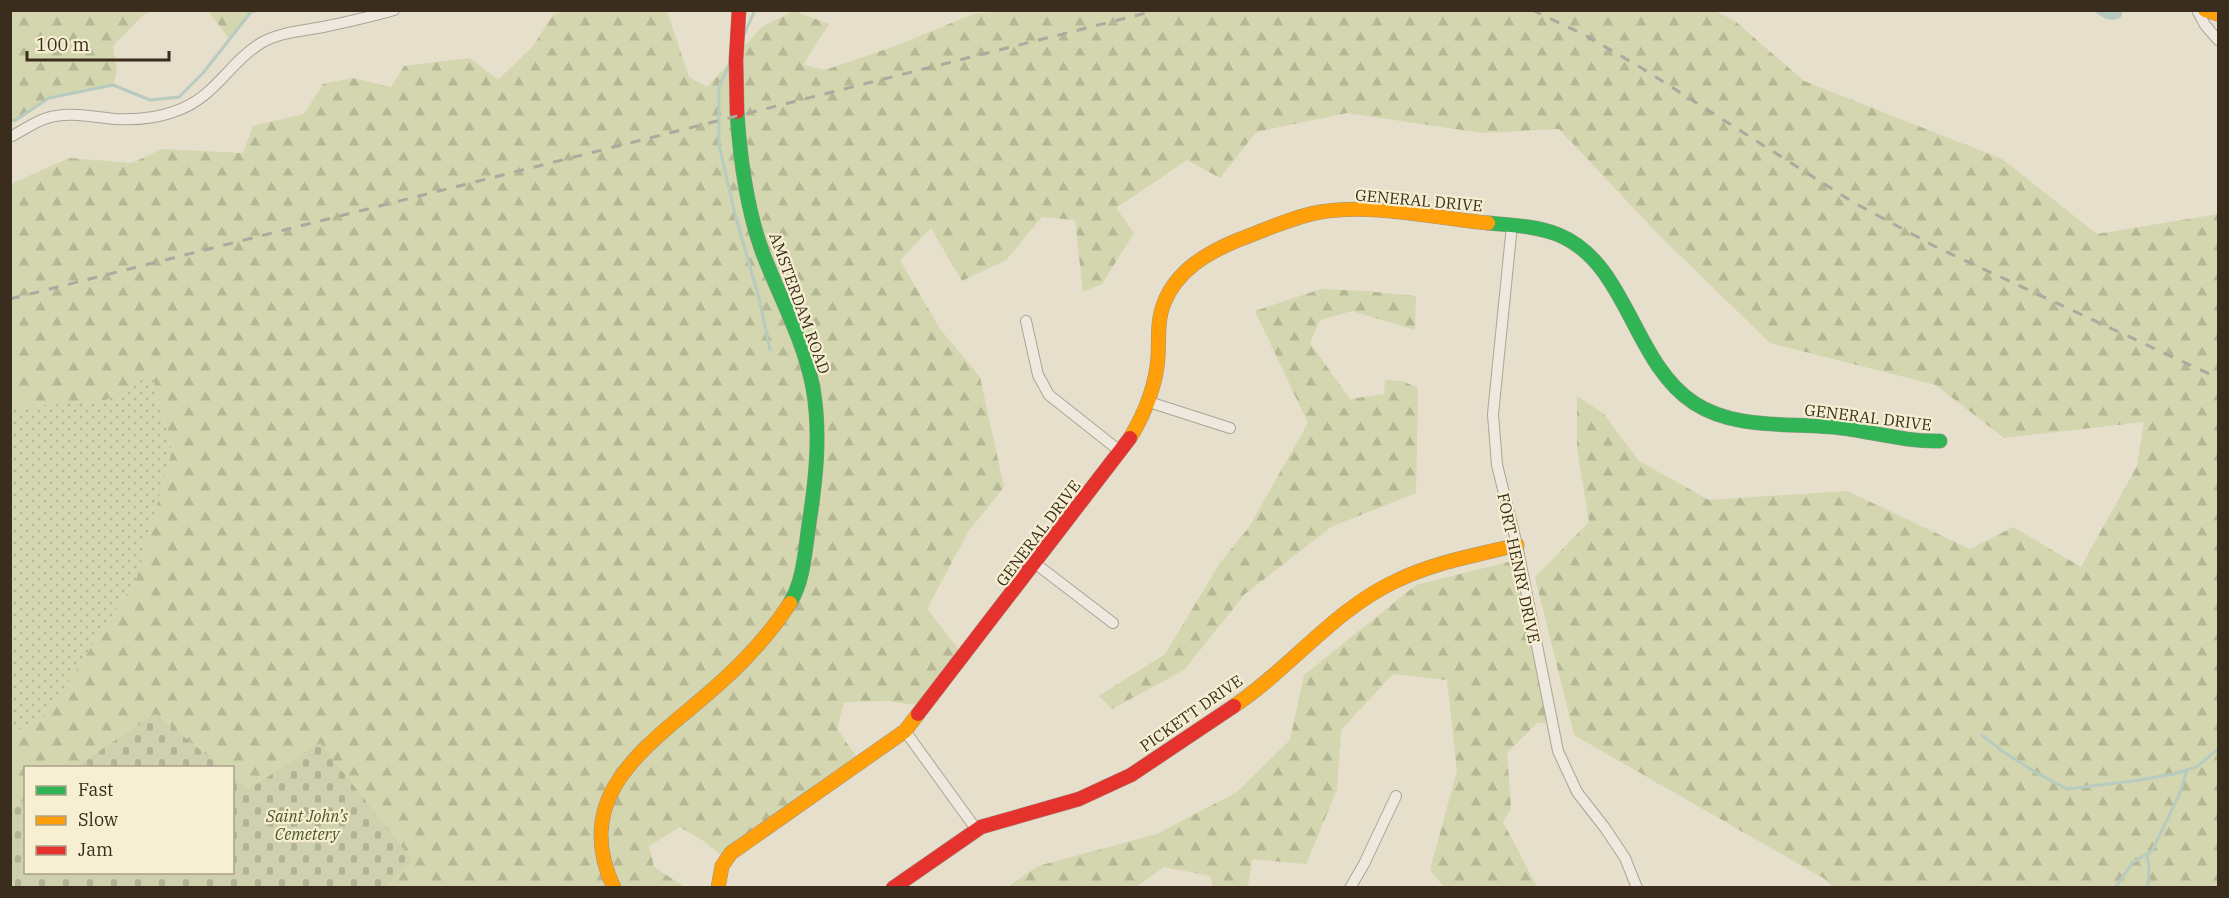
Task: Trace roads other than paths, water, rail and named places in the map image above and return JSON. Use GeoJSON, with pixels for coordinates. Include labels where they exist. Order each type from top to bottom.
{"type":"FeatureCollection","features":[{"type":"Feature","properties":{"kind":"street"},"geometry":{"type":"LineString","coordinates":[[10,137],[48,117],[68,114],[135,120],[174,112],[199,100],[217,86],[252,49],[264,41],[288,32],[394,10]]}},
{"type":"Feature","properties":{"kind":"street","name":"AMSTERDAM ROAD"},"geometry":{"type":"LineString","coordinates":[[614,888],[601,850],[603,812],[613,785],[629,763],[733,671],[785,612],[798,587],[815,486],[818,453],[817,421],[807,365],[758,240],[744,181],[736,111],[735,71],[739,10]]}},
{"type":"Feature","properties":{"kind":"street"},"geometry":{"type":"LineString","coordinates":[[2197,10],[2205,25],[2218,40]]}},
{"type":"Feature","properties":{"kind":"street"},"geometry":{"type":"LineString","coordinates":[[2206,11],[2218,14]]}},
{"type":"Feature","properties":{"kind":"street","name":"GENERAL DRIVE"},"geometry":{"type":"LineString","coordinates":[[718,888],[722,866],[731,853],[905,731],[1121,452],[1136,431],[1149,402],[1158,360],[1160,314],[1178,278],[1201,257],[1214,250],[1312,213],[1347,210],[1512,225],[1555,233],[1570,240],[1588,254],[1606,274],[1654,361],[1672,386],[1692,403],[1714,415],[1737,421],[1840,428],[1919,443],[1940,441]]}},
{"type":"Feature","properties":{"kind":"street","name":"FORT HENRY DRIVE"},"geometry":{"type":"LineString","coordinates":[[1512,225],[1493,414],[1497,465],[1517,544],[1561,759],[1577,792],[1625,858],[1637,888]]}},
{"type":"Feature","properties":{"kind":"street"},"geometry":{"type":"LineString","coordinates":[[1026,321],[1038,375],[1049,395],[1121,452]]}},
{"type":"Feature","properties":{"kind":"street"},"geometry":{"type":"LineString","coordinates":[[1149,402],[1230,428]]}},
{"type":"Feature","properties":{"kind":"street","name":"PICKETT DRIVE"},"geometry":{"type":"LineString","coordinates":[[893,888],[976,829],[1079,799],[1131,775],[1238,703],[1342,615],[1397,580],[1425,569],[1517,544]]}},
{"type":"Feature","properties":{"kind":"street"},"geometry":{"type":"LineString","coordinates":[[1036,564],[1113,623]]}},
{"type":"Feature","properties":{"kind":"street"},"geometry":{"type":"LineString","coordinates":[[905,731],[976,829]]}},
{"type":"Feature","properties":{"kind":"street"},"geometry":{"type":"LineString","coordinates":[[1350,888],[1396,796]]}},
{"type":"Feature","properties":{"kind":"water"},"geometry":{"type":"Polygon","coordinates":[[[2094,11],[2123,11],[2121,17],[2110,20],[2094,11]]]}},
{"type":"Feature","properties":{"kind":"waterway"},"geometry":{"type":"LineString","coordinates":[[10,121],[16,120],[49,98],[113,85],[150,100],[179,97],[203,73],[251,12],[258,10]]}},
{"type":"Feature","properties":{"kind":"waterway"},"geometry":{"type":"LineString","coordinates":[[743,37],[755,10]]}},
{"type":"Feature","properties":{"kind":"waterway"},"geometry":{"type":"LineString","coordinates":[[731,61],[719,86],[719,145],[736,218],[759,298],[770,350]]}},
{"type":"Feature","properties":{"kind":"waterway"},"geometry":{"type":"LineString","coordinates":[[1982,735],[2002,751],[2067,789],[2174,774],[2198,766],[2218,749]]}},
{"type":"Feature","properties":{"kind":"waterway"},"geometry":{"type":"LineString","coordinates":[[2115,888],[2133,862],[2152,851],[2180,793],[2187,770]]}},
{"type":"Feature","properties":{"kind":"waterway"},"geometry":{"type":"LineString","coordinates":[[2147,854],[2148,888]]}},
{"type":"Feature","properties":{"kind":"railway"},"geometry":{"type":"LineString","coordinates":[[10,299],[1158,10]]}},
{"type":"Feature","properties":{"kind":"railway"},"geometry":{"type":"LineString","coordinates":[[1532,10],[1583,34],[1640,67],[1851,201],[1936,247],[2218,378]]}},
{"type":"Feature","properties":{"kind":"park label","name":"Saint John’s Cemetery"},"geometry":{"type":"Point","coordinates":[307,825]}}]}
